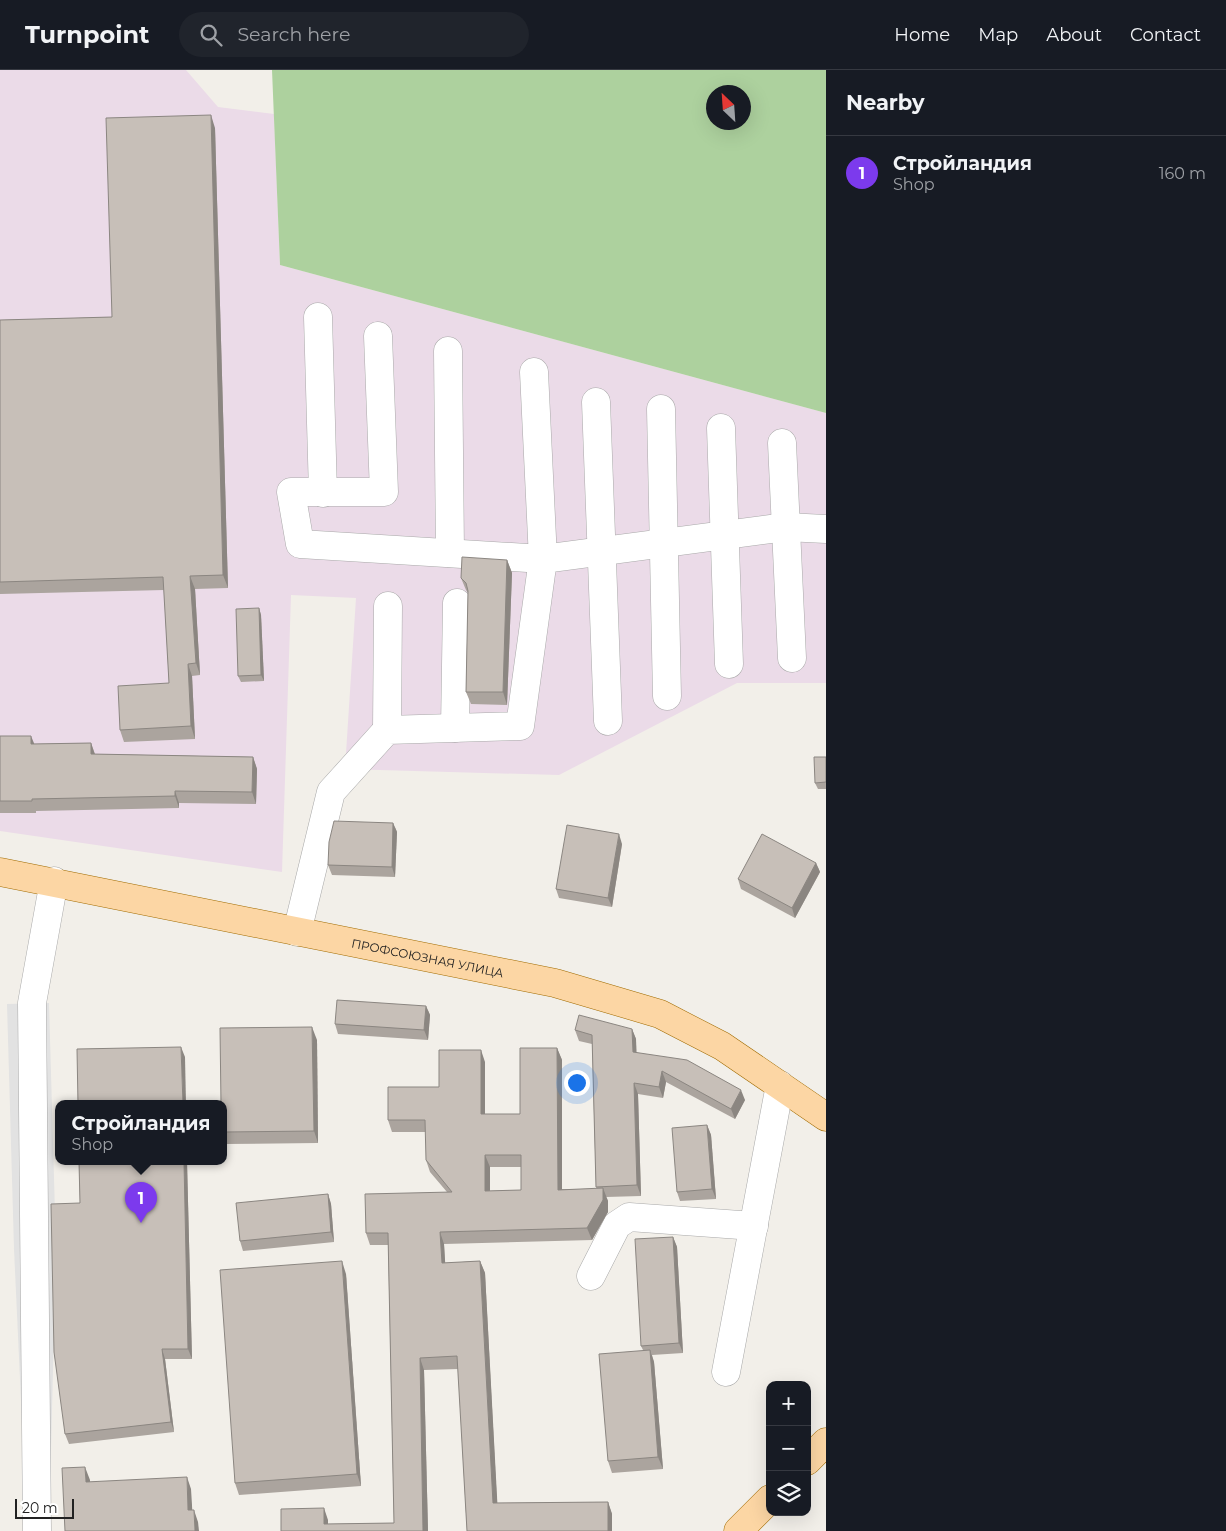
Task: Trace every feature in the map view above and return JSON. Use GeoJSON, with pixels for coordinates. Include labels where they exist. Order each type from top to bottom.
{"type":"FeatureCollection","features":[{"type":"Feature","properties":{"kind":"main road","name":"ПРОФСОЮЗНАЯ УЛИЦА"},"geometry":{"type":"LineString","coordinates":[[0,872],[54,881],[555,983],[660,1014],[722,1046],[826,1117]]}},
{"type":"Feature","properties":{"kind":"main road"},"geometry":{"type":"LineString","coordinates":[[811,1457],[826,1442]]}},
{"type":"Feature","properties":{"kind":"main road"},"geometry":{"type":"LineString","coordinates":[[738,1531],[766,1502]]}},
{"type":"Feature","properties":{"kind":"street"},"geometry":{"type":"LineString","coordinates":[[318,317],[322,493]]}},
{"type":"Feature","properties":{"kind":"street"},"geometry":{"type":"LineString","coordinates":[[378,336],[384,492],[290,492],[300,544],[543,559],[786,527],[826,529]]}},
{"type":"Feature","properties":{"kind":"street"},"geometry":{"type":"LineString","coordinates":[[448,351],[450,553]]}},
{"type":"Feature","properties":{"kind":"street"},"geometry":{"type":"LineString","coordinates":[[387,730],[520,726],[543,559],[534,372]]}},
{"type":"Feature","properties":{"kind":"street"},"geometry":{"type":"LineString","coordinates":[[596,402],[608,721]]}},
{"type":"Feature","properties":{"kind":"street"},"geometry":{"type":"LineString","coordinates":[[661,409],[667,696]]}},
{"type":"Feature","properties":{"kind":"street"},"geometry":{"type":"LineString","coordinates":[[721,428],[729,664]]}},
{"type":"Feature","properties":{"kind":"street"},"geometry":{"type":"LineString","coordinates":[[782,443],[792,658]]}},
{"type":"Feature","properties":{"kind":"street"},"geometry":{"type":"LineString","coordinates":[[455,728],[457,603]]}},
{"type":"Feature","properties":{"kind":"street"},"geometry":{"type":"LineString","coordinates":[[297,932],[331,792],[387,730],[388,606]]}},
{"type":"Feature","properties":{"kind":"street"},"geometry":{"type":"LineString","coordinates":[[38,1531],[32,1003],[54,881]]}},
{"type":"Feature","properties":{"kind":"street"},"geometry":{"type":"LineString","coordinates":[[726,1372],[780,1084]]}},
{"type":"Feature","properties":{"kind":"street"},"geometry":{"type":"LineString","coordinates":[[591,1276],[617,1225],[630,1218],[754,1226]]}},
{"type":"Feature","properties":{"kind":"shaded area"},"geometry":{"type":"Polygon","coordinates":[[[0,70],[186,70],[218,107],[274,114],[280,265],[826,413],[826,683],[737,683],[559,775],[345,769],[356,598],[291,595],[282,872],[0,831],[0,70]]]}},
{"type":"Feature","properties":{"kind":"shaded area"},"geometry":{"type":"Polygon","coordinates":[[[49,1003],[56,1248],[49,1531],[27,1531],[14,1249],[7,1004],[49,1003]]]}},
{"type":"Feature","properties":{"kind":"green space"},"geometry":{"type":"Polygon","coordinates":[[[272,70],[826,70],[826,413],[280,265],[272,70]]]}},
{"type":"Feature","properties":{"kind":"building"},"geometry":{"type":"Polygon","coordinates":[[[211,115],[223,575],[190,576],[196,663],[188,664],[191,726],[120,730],[118,686],[169,683],[163,577],[0,582],[0,320],[112,317],[106,118],[211,115]]]}},
{"type":"Feature","properties":{"kind":"building"},"geometry":{"type":"Polygon","coordinates":[[[462,557],[507,560],[503,692],[466,692],[468,591],[466,583],[461,578],[462,557]]]}},
{"type":"Feature","properties":{"kind":"building"},"geometry":{"type":"Polygon","coordinates":[[[259,608],[261,675],[238,676],[236,609],[259,608]]]}},
{"type":"Feature","properties":{"kind":"building"},"geometry":{"type":"Polygon","coordinates":[[[0,736],[31,736],[31,744],[91,743],[91,754],[253,757],[252,792],[175,791],[175,796],[0,801],[0,736]]]}},
{"type":"Feature","properties":{"kind":"building"},"geometry":{"type":"Polygon","coordinates":[[[814,757],[826,757],[826,782],[815,783],[814,757]]]}},
{"type":"Feature","properties":{"kind":"building"},"geometry":{"type":"Polygon","coordinates":[[[334,821],[393,823],[392,867],[328,865],[329,842],[334,821]]]}},
{"type":"Feature","properties":{"kind":"building"},"geometry":{"type":"Polygon","coordinates":[[[567,825],[619,834],[608,898],[556,889],[567,825]]]}},
{"type":"Feature","properties":{"kind":"building"},"geometry":{"type":"Polygon","coordinates":[[[762,834],[816,863],[792,908],[738,879],[762,834]]]}},
{"type":"Feature","properties":{"kind":"building"},"geometry":{"type":"Polygon","coordinates":[[[337,1000],[426,1006],[424,1030],[335,1024],[337,1000]]]}},
{"type":"Feature","properties":{"kind":"building"},"geometry":{"type":"Polygon","coordinates":[[[579,1015],[632,1029],[633,1052],[687,1060],[741,1090],[731,1109],[662,1071],[659,1087],[634,1083],[637,1185],[596,1187],[592,1035],[575,1030],[579,1015]]]}},
{"type":"Feature","properties":{"kind":"building"},"geometry":{"type":"Polygon","coordinates":[[[312,1027],[314,1131],[227,1132],[227,1100],[221,1100],[220,1028],[312,1027]]]}},
{"type":"Feature","properties":{"kind":"building"},"geometry":{"type":"Polygon","coordinates":[[[181,1047],[183,1100],[78,1100],[77,1049],[181,1047]]]}},
{"type":"Feature","properties":{"kind":"building"},"geometry":{"type":"Polygon","coordinates":[[[520,1048],[557,1048],[558,1190],[603,1188],[603,1200],[587,1228],[440,1232],[442,1263],[480,1261],[493,1503],[608,1502],[608,1531],[467,1531],[457,1356],[420,1358],[423,1531],[281,1531],[281,1509],[324,1508],[324,1524],[394,1523],[388,1233],[366,1233],[365,1194],[452,1192],[426,1160],[425,1120],[388,1120],[388,1087],[439,1087],[439,1050],[481,1050],[481,1114],[520,1114],[520,1048]],[[485,1155],[485,1191],[521,1190],[521,1155],[485,1155]]]}},
{"type":"Feature","properties":{"kind":"building"},"geometry":{"type":"Polygon","coordinates":[[[707,1125],[712,1189],[677,1192],[672,1128],[707,1125]]]}},
{"type":"Feature","properties":{"kind":"building"},"geometry":{"type":"Polygon","coordinates":[[[79,1165],[184,1165],[188,1349],[162,1349],[171,1422],[65,1434],[54,1352],[51,1204],[80,1203],[79,1165]]]}},
{"type":"Feature","properties":{"kind":"building"},"geometry":{"type":"Polygon","coordinates":[[[328,1194],[331,1232],[240,1241],[236,1203],[328,1194]]]}},
{"type":"Feature","properties":{"kind":"building"},"geometry":{"type":"Polygon","coordinates":[[[673,1237],[679,1343],[641,1346],[635,1239],[673,1237]]]}},
{"type":"Feature","properties":{"kind":"building"},"geometry":{"type":"Polygon","coordinates":[[[342,1261],[357,1474],[235,1483],[220,1270],[342,1261]]]}},
{"type":"Feature","properties":{"kind":"building"},"geometry":{"type":"Polygon","coordinates":[[[650,1350],[658,1457],[608,1461],[599,1354],[650,1350]]]}},
{"type":"Feature","properties":{"kind":"building"},"geometry":{"type":"Polygon","coordinates":[[[85,1467],[86,1482],[187,1477],[188,1510],[194,1510],[195,1531],[65,1531],[62,1468],[85,1467]]]}},
{"type":"Feature","properties":{"kind":"place","name":"Стройландия"},"geometry":{"type":"Point","coordinates":[141,1223]}}]}
